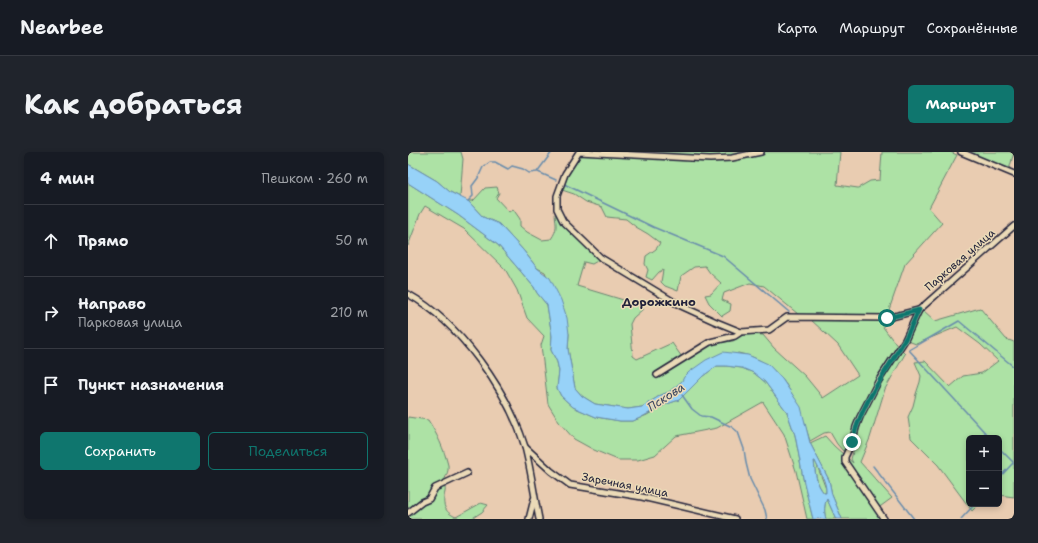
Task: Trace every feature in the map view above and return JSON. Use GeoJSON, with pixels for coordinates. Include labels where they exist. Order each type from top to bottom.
{"type":"FeatureCollection","features":[{"type":"Feature","properties":{"kind":"street"},"geometry":{"type":"LineString","coordinates":[[760,152],[732,158],[710,159],[579,152],[565,174],[559,188],[556,201],[557,209],[564,220],[601,258],[679,304],[714,322],[741,332],[769,330],[787,317],[887,318],[919,310]]}},
{"type":"Feature","properties":{"kind":"street"},"geometry":{"type":"LineString","coordinates":[[960,152],[1014,174]]}},
{"type":"Feature","properties":{"kind":"street","name":"Парковая улица"},"geometry":{"type":"LineString","coordinates":[[884,519],[852,475],[845,462],[845,457],[852,442],[860,417],[879,380],[905,340],[919,310],[1014,226]]}},
{"type":"Feature","properties":{"kind":"street","name":"Заречная улица"},"geometry":{"type":"LineString","coordinates":[[408,294],[424,304],[440,317],[459,336],[488,371],[504,396],[525,447],[539,519]]}},
{"type":"Feature","properties":{"kind":"street"},"geometry":{"type":"LineString","coordinates":[[656,375],[710,342],[735,336],[741,332]]}},
{"type":"Feature","properties":{"kind":"street","name":"Заречная улица"},"geometry":{"type":"LineString","coordinates":[[525,447],[551,471],[570,485],[642,498],[734,519]]}},
{"type":"Feature","properties":{"kind":"street"},"geometry":{"type":"LineString","coordinates":[[408,513],[422,502],[429,500],[436,488],[467,473]]}},
{"type":"Feature","properties":{"kind":"street"},"geometry":{"type":"LineString","coordinates":[[529,519],[535,498]]}},
{"type":"Feature","properties":{"kind":"green space"},"geometry":{"type":"Polygon","coordinates":[[[408,152],[461,152],[463,159],[460,197],[408,164],[408,152]]]}},
{"type":"Feature","properties":{"kind":"green space"},"geometry":{"type":"Polygon","coordinates":[[[584,152],[840,152],[837,185],[858,188],[870,181],[880,180],[882,152],[950,152],[957,155],[929,208],[942,223],[905,264],[883,327],[898,347],[849,444],[843,451],[830,432],[824,433],[810,441],[794,398],[777,374],[767,364],[754,357],[738,353],[683,381],[669,392],[661,395],[642,407],[628,409],[595,404],[582,396],[575,388],[568,349],[569,334],[545,272],[537,268],[499,224],[483,217],[468,201],[473,201],[485,188],[497,187],[499,193],[496,198],[509,212],[513,209],[520,219],[520,226],[527,232],[542,240],[551,239],[555,232],[556,212],[561,222],[599,260],[592,264],[584,262],[577,286],[640,305],[643,309],[633,318],[630,324],[633,356],[637,359],[672,343],[684,360],[711,344],[733,341],[744,334],[763,335],[774,348],[805,376],[823,398],[858,375],[838,345],[810,319],[849,320],[847,314],[807,316],[798,314],[764,286],[750,283],[724,293],[722,300],[731,304],[730,311],[722,316],[709,303],[705,295],[711,294],[721,283],[705,266],[694,267],[681,276],[678,291],[665,286],[661,282],[663,270],[659,272],[652,280],[646,277],[648,270],[645,264],[646,256],[656,249],[660,243],[626,219],[607,217],[602,207],[586,202],[574,194],[562,190],[570,171],[584,152]]]}},
{"type":"Feature","properties":{"kind":"green space"},"geometry":{"type":"Polygon","coordinates":[[[969,152],[1014,152],[1009,170],[969,152]]]}},
{"type":"Feature","properties":{"kind":"green space"},"geometry":{"type":"Polygon","coordinates":[[[408,183],[458,215],[498,245],[534,287],[547,305],[552,336],[551,350],[557,362],[559,371],[557,388],[561,396],[573,407],[596,417],[620,421],[633,421],[664,405],[679,400],[703,376],[717,366],[742,368],[754,373],[765,382],[787,412],[795,435],[804,483],[813,519],[807,519],[796,471],[784,434],[763,402],[717,428],[676,436],[655,455],[638,460],[618,460],[594,450],[574,439],[559,422],[548,404],[541,345],[544,336],[527,318],[517,290],[505,269],[464,229],[425,206],[420,214],[408,246],[408,183]]]}},
{"type":"Feature","properties":{"kind":"green space"},"geometry":{"type":"Polygon","coordinates":[[[980,308],[1006,339],[1014,342],[1014,497],[1002,495],[1002,435],[966,435],[966,503],[938,465],[911,438],[908,417],[913,406],[921,376],[915,362],[925,361],[950,387],[963,376],[982,373],[998,361],[980,344],[957,327],[916,344],[908,341],[918,315],[923,310],[935,321],[980,308]]]}},
{"type":"Feature","properties":{"kind":"green space"},"geometry":{"type":"Polygon","coordinates":[[[900,349],[905,354],[885,389],[870,438],[860,462],[892,498],[877,509],[884,519],[842,519],[832,495],[829,480],[810,443],[825,436],[853,463],[851,459],[863,417],[900,349]]]}},
{"type":"Feature","properties":{"kind":"green space"},"geometry":{"type":"Polygon","coordinates":[[[408,417],[428,420],[442,447],[448,465],[444,483],[444,504],[446,510],[456,517],[481,503],[488,505],[482,512],[471,519],[408,519],[408,417]]]}},
{"type":"Feature","properties":{"kind":"green space"},"geometry":{"type":"Polygon","coordinates":[[[815,460],[826,489],[826,493],[824,493],[821,489],[816,478],[815,460]]]}},
{"type":"Feature","properties":{"kind":"green space"},"geometry":{"type":"Polygon","coordinates":[[[827,499],[836,519],[826,519],[825,503],[827,499]]]}},
{"type":"Feature","properties":{"kind":"green space"},"geometry":{"type":"Polygon","coordinates":[[[969,507],[976,507],[972,511],[969,507]]]}},
{"type":"Feature","properties":{"kind":"water","name":"Пскова"},"geometry":{"type":"Polygon","coordinates":[[[408,164],[437,181],[450,192],[468,201],[483,217],[499,224],[537,268],[550,278],[561,300],[567,318],[569,334],[568,349],[575,388],[582,396],[595,404],[628,409],[642,407],[661,395],[669,392],[682,381],[689,372],[706,360],[723,352],[748,355],[768,364],[782,379],[801,407],[810,443],[829,480],[832,495],[842,519],[836,519],[827,499],[825,503],[826,519],[813,519],[804,483],[795,435],[787,412],[765,382],[754,373],[742,368],[717,366],[703,376],[679,400],[664,405],[633,421],[620,421],[596,417],[573,407],[561,396],[557,388],[559,371],[557,362],[551,350],[552,336],[547,305],[534,287],[498,245],[458,215],[408,183],[408,164]],[[815,461],[816,478],[821,489],[824,493],[826,493],[824,480],[815,461]]]}},
{"type":"Feature","properties":{"kind":"waterway"},"geometry":{"type":"LineString","coordinates":[[468,201],[473,196],[472,186],[483,167],[490,162],[495,162],[508,169],[512,166],[523,169],[529,173],[537,172],[552,152]]}},
{"type":"Feature","properties":{"kind":"waterway"},"geometry":{"type":"LineString","coordinates":[[538,172],[556,180]]}},
{"type":"Feature","properties":{"kind":"waterway"},"geometry":{"type":"LineString","coordinates":[[564,184],[653,227],[723,256],[789,312]]}},
{"type":"Feature","properties":{"kind":"waterway"},"geometry":{"type":"LineString","coordinates":[[987,435],[909,350],[959,321],[1014,367]]}},
{"type":"Feature","properties":{"kind":"waterway","name":"Пскова"},"geometry":{"type":"LineString","coordinates":[[682,395],[692,409],[701,416],[711,417],[732,427],[738,432],[744,449],[750,479],[765,510],[767,519]]}},
{"type":"Feature","properties":{"kind":"waterway"},"geometry":{"type":"LineString","coordinates":[[1002,451],[1013,462]]}},
{"type":"Feature","properties":{"kind":"waterway"},"geometry":{"type":"LineString","coordinates":[[1002,475],[1013,463],[1014,464]]}},
{"type":"Feature","properties":{"kind":"waterway"},"geometry":{"type":"LineString","coordinates":[[873,466],[914,519]]}},
{"type":"Feature","properties":{"kind":"waterway"},"geometry":{"type":"LineString","coordinates":[[961,519],[972,507]]}},
{"type":"Feature","properties":{"kind":"district","name":"Дорожкино"},"geometry":{"type":"Point","coordinates":[659,302]}},
{"type":"Feature","properties":{"kind":"route"},"geometry":{"type":"LineString","coordinates":[[852,442],[860,417],[879,380],[905,340],[919,310],[887,318]]}}]}
